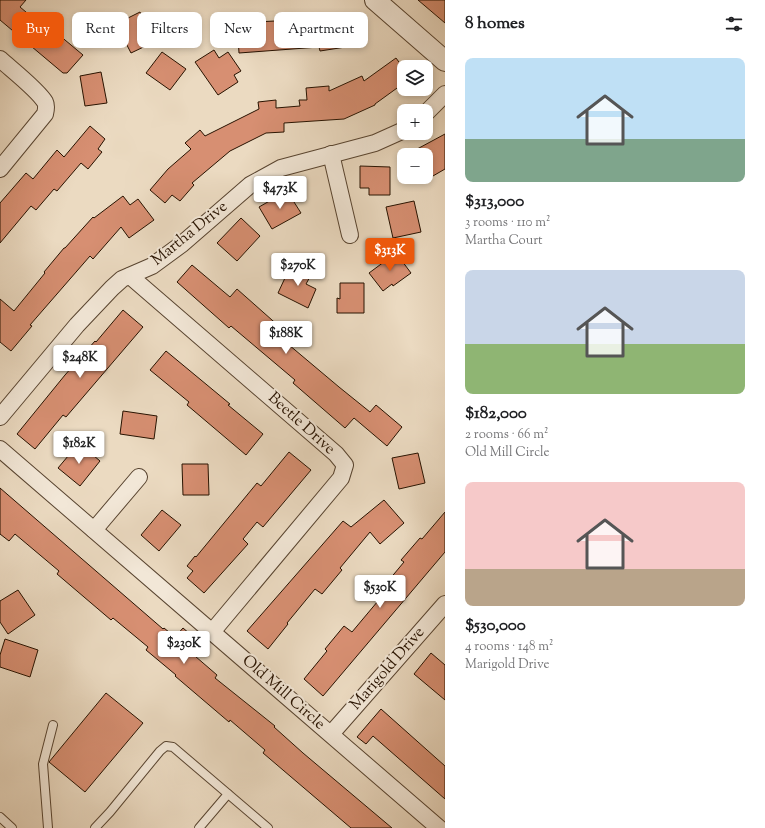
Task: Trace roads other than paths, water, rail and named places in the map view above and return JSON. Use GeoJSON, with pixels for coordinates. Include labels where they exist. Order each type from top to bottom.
{"type":"FeatureCollection","features":[{"type":"Feature","properties":{"kind":"street"},"geometry":{"type":"LineString","coordinates":[[375,0],[445,61]]}},
{"type":"Feature","properties":{"kind":"street"},"geometry":{"type":"LineString","coordinates":[[0,59],[38,94],[45,102],[46,108],[45,114],[0,169]]}},
{"type":"Feature","properties":{"kind":"street"},"geometry":{"type":"LineString","coordinates":[[433,106],[445,94]]}},
{"type":"Feature","properties":{"kind":"street","name":"Martha Drive"},"geometry":{"type":"LineString","coordinates":[[0,417],[76,325],[112,288],[122,279],[152,266],[182,244],[250,185],[281,168],[375,143],[397,133]]}},
{"type":"Feature","properties":{"kind":"street"},"geometry":{"type":"LineString","coordinates":[[331,154],[350,235]]}},
{"type":"Feature","properties":{"kind":"street","name":"Beetle Drive"},"geometry":{"type":"LineString","coordinates":[[130,276],[336,454],[345,465],[341,478],[212,632]]}},
{"type":"Feature","properties":{"kind":"street","name":"Old Mill Circle"},"geometry":{"type":"LineString","coordinates":[[0,449],[439,828]]}},
{"type":"Feature","properties":{"kind":"street"},"geometry":{"type":"LineString","coordinates":[[94,530],[139,477]]}},
{"type":"Feature","properties":{"kind":"street","name":"Marigold Drive"},"geometry":{"type":"LineString","coordinates":[[331,734],[442,612]]}},
{"type":"Feature","properties":{"kind":"lane"},"geometry":{"type":"LineString","coordinates":[[48,828],[43,764],[52,725]]}},
{"type":"Feature","properties":{"kind":"lane"},"geometry":{"type":"LineString","coordinates":[[95,828],[160,751],[166,746],[173,747],[268,828]]}},
{"type":"Feature","properties":{"kind":"lane"},"geometry":{"type":"LineString","coordinates":[[199,828],[228,794]]}},
{"type":"Feature","properties":{"kind":"lane"},"geometry":{"type":"LineString","coordinates":[[0,817],[12,828]]}}]}
